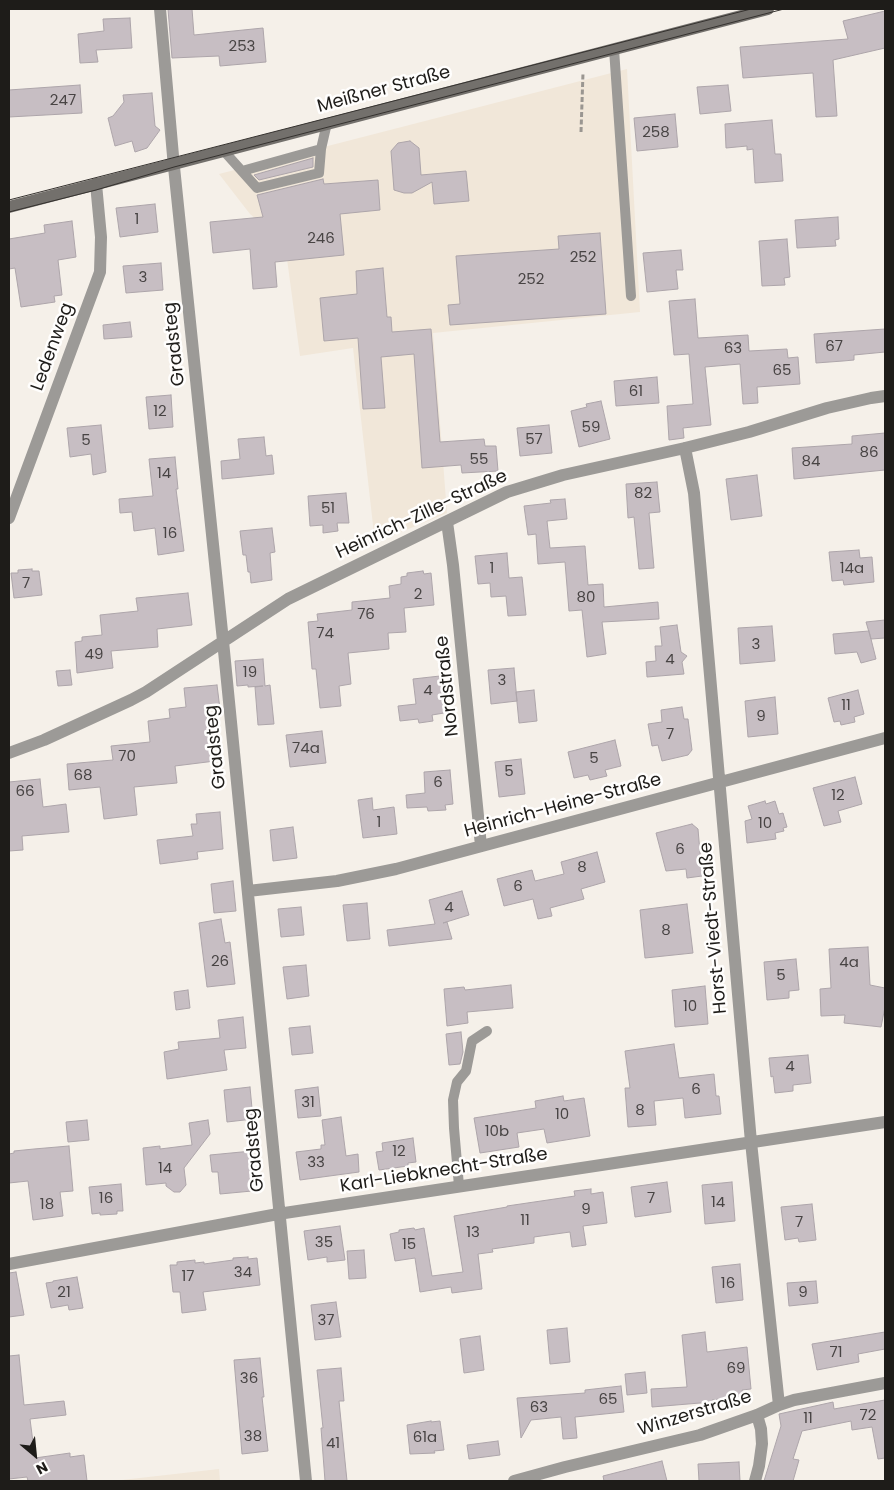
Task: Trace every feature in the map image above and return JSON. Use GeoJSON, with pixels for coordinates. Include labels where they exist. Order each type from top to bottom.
{"type":"FeatureCollection","features":[{"type":"Feature","properties":{"kind":"main road","name":"Meißner Straße"},"geometry":{"type":"LineString","coordinates":[[9,206],[768,9]]}},
{"type":"Feature","properties":{"kind":"street","name":"Gradsteg"},"geometry":{"type":"LineString","coordinates":[[160,9],[248,891],[278,1214],[306,1481]]}},
{"type":"Feature","properties":{"kind":"street","name":"Ledenweg"},"geometry":{"type":"LineString","coordinates":[[9,518],[100,272],[101,237],[96,184]]}},
{"type":"Feature","properties":{"kind":"street","name":"Heinrich-Zille-Straße"},"geometry":{"type":"LineString","coordinates":[[9,754],[131,700],[288,599],[507,492],[563,475],[685,448],[749,432],[827,408],[885,396]]}},
{"type":"Feature","properties":{"kind":"street","name":"Horst-Viedt-Straße"},"geometry":{"type":"LineString","coordinates":[[685,448],[694,493],[751,1142],[779,1405]]}},
{"type":"Feature","properties":{"kind":"street","name":"Nordstraße"},"geometry":{"type":"LineString","coordinates":[[447,522],[481,846]]}},
{"type":"Feature","properties":{"kind":"street","name":"Heinrich-Heine-Straße"},"geometry":{"type":"LineString","coordinates":[[248,891],[337,881],[396,869],[885,738]]}},
{"type":"Feature","properties":{"kind":"street","name":"Karl-Liebknecht-Straße"},"geometry":{"type":"LineString","coordinates":[[9,1264],[278,1214],[885,1122]]}},
{"type":"Feature","properties":{"kind":"street","name":"Winzerstraße"},"geometry":{"type":"LineString","coordinates":[[514,1481],[700,1435],[794,1400],[885,1383]]}},
{"type":"Feature","properties":{"kind":"street"},"geometry":{"type":"LineString","coordinates":[[755,1481],[762,1444],[757,1415]]}},
{"type":"Feature","properties":{"kind":"lane"},"geometry":{"type":"LineString","coordinates":[[614,48],[631,296]]}},
{"type":"Feature","properties":{"kind":"lane"},"geometry":{"type":"LineString","coordinates":[[223,150],[257,188],[319,173],[321,149],[327,123]]}},
{"type":"Feature","properties":{"kind":"lane"},"geometry":{"type":"LineString","coordinates":[[242,171],[321,149]]}},
{"type":"Feature","properties":{"kind":"lane"},"geometry":{"type":"LineString","coordinates":[[460,1186],[454,1128],[453,1100],[456,1082],[466,1071],[472,1041],[487,1032]]}},
{"type":"Feature","properties":{"kind":"path"},"geometry":{"type":"LineString","coordinates":[[581,132],[584,56]]}},
{"type":"Feature","properties":{"kind":"shaded area"},"geometry":{"type":"Polygon","coordinates":[[[627,69],[640,312],[433,333],[447,513],[375,543],[353,348],[300,356],[285,244],[250,214],[219,174],[627,69]]]}},
{"type":"Feature","properties":{"kind":"shaded area"},"geometry":{"type":"Polygon","coordinates":[[[219,1469],[220,1481],[113,1481],[219,1469]]]}},
{"type":"Feature","properties":{"kind":"building"},"geometry":{"type":"Polygon","coordinates":[[[168,9],[192,9],[194,35],[263,28],[266,62],[220,66],[219,56],[172,58],[168,9]]]}},
{"type":"Feature","properties":{"kind":"building"},"geometry":{"type":"Polygon","coordinates":[[[885,11],[885,48],[833,60],[837,116],[816,117],[813,73],[743,78],[740,47],[848,39],[843,21],[885,11]]]}},
{"type":"Feature","properties":{"kind":"building"},"geometry":{"type":"Polygon","coordinates":[[[130,18],[132,48],[96,50],[98,62],[80,63],[78,34],[104,31],[103,19],[130,18]]]}},
{"type":"Feature","properties":{"kind":"building"},"geometry":{"type":"Polygon","coordinates":[[[80,85],[82,113],[9,117],[9,90],[80,85]]]}},
{"type":"Feature","properties":{"kind":"building"},"geometry":{"type":"Polygon","coordinates":[[[728,85],[731,111],[700,114],[697,87],[728,85]]]}},
{"type":"Feature","properties":{"kind":"building"},"geometry":{"type":"Polygon","coordinates":[[[152,93],[155,126],[160,130],[147,148],[135,152],[132,141],[115,146],[108,118],[113,116],[124,102],[123,95],[152,93]]]}},
{"type":"Feature","properties":{"kind":"building"},"geometry":{"type":"Polygon","coordinates":[[[675,114],[678,147],[637,151],[634,118],[675,114]]]}},
{"type":"Feature","properties":{"kind":"building"},"geometry":{"type":"Polygon","coordinates":[[[772,120],[775,154],[781,154],[783,181],[755,183],[753,149],[747,150],[747,146],[726,148],[725,124],[772,120]]]}},
{"type":"Feature","properties":{"kind":"building"},"geometry":{"type":"Polygon","coordinates":[[[410,141],[419,148],[421,175],[466,171],[469,201],[434,204],[432,182],[412,193],[394,190],[391,151],[398,143],[410,141]]]}},
{"type":"Feature","properties":{"kind":"building"},"geometry":{"type":"Polygon","coordinates":[[[313,158],[313,167],[259,180],[254,175],[313,158]]]}},
{"type":"Feature","properties":{"kind":"building"},"geometry":{"type":"Polygon","coordinates":[[[323,179],[324,184],[378,180],[380,210],[340,214],[344,255],[275,262],[277,287],[253,289],[250,249],[213,253],[210,222],[263,217],[257,195],[323,179]]]}},
{"type":"Feature","properties":{"kind":"building"},"geometry":{"type":"Polygon","coordinates":[[[155,204],[158,232],[120,237],[116,208],[155,204]]]}},
{"type":"Feature","properties":{"kind":"building"},"geometry":{"type":"Polygon","coordinates":[[[838,217],[839,239],[835,240],[836,246],[797,248],[795,220],[838,217]]]}},
{"type":"Feature","properties":{"kind":"building"},"geometry":{"type":"Polygon","coordinates":[[[72,221],[76,257],[58,260],[62,295],[54,296],[55,302],[21,307],[15,268],[9,269],[9,239],[45,233],[44,225],[72,221]]]}},
{"type":"Feature","properties":{"kind":"building"},"geometry":{"type":"Polygon","coordinates":[[[600,233],[606,314],[450,325],[448,305],[460,304],[456,256],[559,249],[558,236],[600,233]]]}},
{"type":"Feature","properties":{"kind":"building"},"geometry":{"type":"Polygon","coordinates":[[[787,239],[790,277],[784,278],[785,285],[762,286],[759,241],[787,239]]]}},
{"type":"Feature","properties":{"kind":"building"},"geometry":{"type":"Polygon","coordinates":[[[681,250],[683,270],[676,270],[678,289],[647,292],[643,253],[681,250]]]}},
{"type":"Feature","properties":{"kind":"building"},"geometry":{"type":"Polygon","coordinates":[[[161,263],[163,290],[126,293],[123,266],[161,263]]]}},
{"type":"Feature","properties":{"kind":"building"},"geometry":{"type":"Polygon","coordinates":[[[383,268],[387,317],[391,317],[392,332],[431,329],[440,442],[484,439],[485,446],[496,446],[498,471],[462,473],[461,465],[422,468],[414,354],[381,357],[385,408],[363,409],[358,338],[324,341],[320,298],[357,294],[356,271],[383,268]]]}},
{"type":"Feature","properties":{"kind":"building"},"geometry":{"type":"Polygon","coordinates":[[[695,299],[698,338],[748,335],[749,351],[787,349],[788,358],[798,357],[800,384],[757,387],[758,403],[743,404],[740,364],[705,367],[711,425],[683,428],[684,438],[669,440],[667,406],[693,404],[689,354],[674,355],[669,301],[695,299]]]}},
{"type":"Feature","properties":{"kind":"building"},"geometry":{"type":"Polygon","coordinates":[[[130,322],[132,337],[104,339],[103,325],[130,322]]]}},
{"type":"Feature","properties":{"kind":"building"},"geometry":{"type":"Polygon","coordinates":[[[885,329],[885,352],[854,355],[854,360],[816,363],[814,334],[885,329]]]}},
{"type":"Feature","properties":{"kind":"building"},"geometry":{"type":"Polygon","coordinates":[[[657,377],[659,403],[616,406],[614,381],[657,377]]]}},
{"type":"Feature","properties":{"kind":"building"},"geometry":{"type":"Polygon","coordinates":[[[171,395],[173,427],[149,429],[146,397],[171,395]]]}},
{"type":"Feature","properties":{"kind":"building"},"geometry":{"type":"Polygon","coordinates":[[[601,401],[610,439],[579,447],[571,411],[587,407],[586,404],[601,401]]]}},
{"type":"Feature","properties":{"kind":"building"},"geometry":{"type":"Polygon","coordinates":[[[101,425],[106,472],[93,475],[91,454],[70,457],[67,428],[101,425]]]}},
{"type":"Feature","properties":{"kind":"building"},"geometry":{"type":"Polygon","coordinates":[[[549,425],[552,453],[520,456],[517,428],[549,425]]]}},
{"type":"Feature","properties":{"kind":"building"},"geometry":{"type":"Polygon","coordinates":[[[885,433],[885,470],[794,479],[792,448],[852,444],[852,436],[885,433]]]}},
{"type":"Feature","properties":{"kind":"building"},"geometry":{"type":"Polygon","coordinates":[[[264,437],[266,456],[272,455],[274,474],[222,479],[221,461],[240,459],[238,439],[264,437]]]}},
{"type":"Feature","properties":{"kind":"building"},"geometry":{"type":"Polygon","coordinates":[[[175,457],[178,489],[176,489],[184,551],[158,555],[155,528],[134,531],[132,512],[120,513],[119,499],[153,496],[149,459],[175,457]]]}},
{"type":"Feature","properties":{"kind":"building"},"geometry":{"type":"Polygon","coordinates":[[[757,475],[762,516],[731,520],[726,479],[757,475]]]}},
{"type":"Feature","properties":{"kind":"building"},"geometry":{"type":"Polygon","coordinates":[[[657,482],[660,512],[649,513],[654,568],[639,569],[634,517],[628,518],[626,484],[657,482]]]}},
{"type":"Feature","properties":{"kind":"building"},"geometry":{"type":"Polygon","coordinates":[[[346,493],[349,523],[337,523],[338,531],[323,533],[323,525],[310,526],[308,496],[346,493]]]}},
{"type":"Feature","properties":{"kind":"building"},"geometry":{"type":"Polygon","coordinates":[[[565,499],[567,519],[547,521],[550,548],[585,546],[588,585],[603,584],[604,607],[658,602],[659,619],[602,622],[606,654],[587,657],[582,610],[569,611],[565,562],[538,564],[536,534],[528,535],[524,506],[551,503],[550,500],[565,499]]]}},
{"type":"Feature","properties":{"kind":"building"},"geometry":{"type":"Polygon","coordinates":[[[272,528],[275,552],[270,553],[272,580],[251,583],[246,555],[243,555],[240,531],[272,528]]]}},
{"type":"Feature","properties":{"kind":"building"},"geometry":{"type":"Polygon","coordinates":[[[859,550],[860,558],[872,557],[874,582],[844,585],[843,580],[832,581],[829,552],[859,550]]]}},
{"type":"Feature","properties":{"kind":"building"},"geometry":{"type":"Polygon","coordinates":[[[507,553],[509,578],[522,577],[526,615],[508,616],[506,596],[491,597],[490,583],[478,584],[475,556],[507,553]]]}},
{"type":"Feature","properties":{"kind":"building"},"geometry":{"type":"Polygon","coordinates":[[[32,569],[32,571],[39,571],[42,595],[14,598],[11,573],[18,573],[18,570],[32,569]]]}},
{"type":"Feature","properties":{"kind":"building"},"geometry":{"type":"Polygon","coordinates":[[[423,571],[424,574],[431,573],[434,605],[404,608],[406,632],[388,633],[389,649],[348,653],[351,684],[339,686],[341,706],[320,708],[316,669],[312,669],[308,622],[318,621],[317,614],[352,610],[352,602],[390,598],[389,586],[401,584],[401,577],[407,576],[407,573],[423,571]]]}},
{"type":"Feature","properties":{"kind":"building"},"geometry":{"type":"Polygon","coordinates":[[[188,593],[192,625],[157,629],[158,647],[111,651],[113,668],[77,673],[75,642],[82,641],[82,637],[102,635],[100,615],[138,611],[136,598],[188,593]]]}},
{"type":"Feature","properties":{"kind":"building"},"geometry":{"type":"Polygon","coordinates":[[[885,620],[885,638],[871,639],[866,622],[885,620]]]}},
{"type":"Feature","properties":{"kind":"building"},"geometry":{"type":"Polygon","coordinates":[[[677,625],[681,652],[687,656],[682,662],[684,674],[647,677],[646,662],[656,661],[655,646],[662,646],[660,627],[677,625]]]}},
{"type":"Feature","properties":{"kind":"building"},"geometry":{"type":"Polygon","coordinates":[[[772,626],[775,661],[740,664],[738,628],[772,626]]]}},
{"type":"Feature","properties":{"kind":"building"},"geometry":{"type":"Polygon","coordinates":[[[869,631],[876,659],[861,663],[857,652],[835,654],[833,634],[869,631]]]}},
{"type":"Feature","properties":{"kind":"building"},"geometry":{"type":"Polygon","coordinates":[[[263,659],[265,686],[270,685],[274,724],[258,725],[255,687],[263,686],[237,686],[235,661],[263,659]]]}},
{"type":"Feature","properties":{"kind":"building"},"geometry":{"type":"Polygon","coordinates":[[[514,668],[517,701],[491,704],[488,670],[514,668]]]}},
{"type":"Feature","properties":{"kind":"building"},"geometry":{"type":"Polygon","coordinates":[[[70,670],[72,685],[58,686],[56,671],[70,670]]]}},
{"type":"Feature","properties":{"kind":"building"},"geometry":{"type":"Polygon","coordinates":[[[440,676],[444,713],[432,715],[433,721],[419,723],[418,719],[400,721],[398,706],[416,704],[413,679],[440,676]]]}},
{"type":"Feature","properties":{"kind":"building"},"geometry":{"type":"Polygon","coordinates":[[[217,685],[220,709],[206,710],[209,742],[212,741],[215,761],[175,766],[177,783],[134,787],[137,815],[104,819],[100,787],[69,790],[67,764],[113,760],[111,746],[150,742],[148,721],[170,718],[169,709],[186,707],[184,688],[217,685]]]}},
{"type":"Feature","properties":{"kind":"building"},"geometry":{"type":"Polygon","coordinates":[[[534,690],[537,721],[519,723],[516,692],[534,690]]]}},
{"type":"Feature","properties":{"kind":"building"},"geometry":{"type":"Polygon","coordinates":[[[858,690],[864,714],[854,717],[855,722],[841,725],[840,721],[834,722],[828,698],[858,690]]]}},
{"type":"Feature","properties":{"kind":"building"},"geometry":{"type":"Polygon","coordinates":[[[775,697],[778,734],[748,737],[745,701],[775,697]]]}},
{"type":"Feature","properties":{"kind":"building"},"geometry":{"type":"Polygon","coordinates":[[[682,707],[684,719],[688,719],[692,750],[688,755],[662,761],[658,745],[652,746],[648,724],[662,722],[661,710],[682,707]]]}},
{"type":"Feature","properties":{"kind":"building"},"geometry":{"type":"Polygon","coordinates":[[[322,731],[326,763],[290,767],[286,735],[322,731]]]}},
{"type":"Feature","properties":{"kind":"building"},"geometry":{"type":"Polygon","coordinates":[[[615,740],[621,766],[605,770],[607,776],[590,780],[588,775],[574,778],[568,752],[615,740]]]}},
{"type":"Feature","properties":{"kind":"building"},"geometry":{"type":"Polygon","coordinates":[[[521,759],[525,794],[499,797],[495,762],[521,759]]]}},
{"type":"Feature","properties":{"kind":"building"},"geometry":{"type":"Polygon","coordinates":[[[450,770],[453,804],[445,805],[446,810],[428,811],[427,807],[407,808],[406,795],[425,793],[424,772],[450,770]]]}},
{"type":"Feature","properties":{"kind":"building"},"geometry":{"type":"Polygon","coordinates":[[[855,777],[862,804],[838,811],[841,822],[824,826],[813,788],[855,777]]]}},
{"type":"Feature","properties":{"kind":"building"},"geometry":{"type":"Polygon","coordinates":[[[40,779],[43,807],[66,804],[69,832],[22,836],[23,850],[9,851],[9,782],[40,779]]]}},
{"type":"Feature","properties":{"kind":"building"},"geometry":{"type":"Polygon","coordinates":[[[372,798],[373,810],[394,807],[397,834],[363,838],[358,800],[372,798]]]}},
{"type":"Feature","properties":{"kind":"building"},"geometry":{"type":"Polygon","coordinates":[[[765,801],[766,804],[775,801],[779,814],[783,813],[787,827],[783,828],[784,831],[775,833],[776,839],[747,843],[745,821],[752,819],[748,806],[765,801]]]}},
{"type":"Feature","properties":{"kind":"building"},"geometry":{"type":"Polygon","coordinates":[[[220,812],[223,849],[197,852],[198,859],[160,864],[157,840],[193,836],[191,824],[197,824],[196,814],[220,812]]]}},
{"type":"Feature","properties":{"kind":"building"},"geometry":{"type":"Polygon","coordinates":[[[692,824],[698,829],[702,876],[687,878],[686,869],[666,871],[656,833],[692,824]]]}},
{"type":"Feature","properties":{"kind":"building"},"geometry":{"type":"Polygon","coordinates":[[[293,827],[297,858],[273,861],[270,830],[293,827]]]}},
{"type":"Feature","properties":{"kind":"building"},"geometry":{"type":"Polygon","coordinates":[[[597,852],[605,882],[581,889],[584,899],[550,908],[552,916],[538,919],[533,899],[504,906],[497,879],[532,870],[535,881],[564,874],[561,862],[597,852]]]}},
{"type":"Feature","properties":{"kind":"building"},"geometry":{"type":"Polygon","coordinates":[[[233,881],[236,911],[214,913],[211,884],[233,881]]]}},
{"type":"Feature","properties":{"kind":"building"},"geometry":{"type":"Polygon","coordinates":[[[462,891],[469,915],[443,923],[447,922],[452,939],[389,946],[387,930],[435,924],[429,900],[462,891]]]}},
{"type":"Feature","properties":{"kind":"building"},"geometry":{"type":"Polygon","coordinates":[[[367,903],[370,939],[347,941],[343,905],[367,903]]]}},
{"type":"Feature","properties":{"kind":"building"},"geometry":{"type":"Polygon","coordinates":[[[687,904],[693,953],[645,958],[640,910],[687,904]]]}},
{"type":"Feature","properties":{"kind":"building"},"geometry":{"type":"Polygon","coordinates":[[[301,907],[304,935],[281,937],[278,909],[301,907]]]}},
{"type":"Feature","properties":{"kind":"building"},"geometry":{"type":"Polygon","coordinates":[[[221,919],[225,943],[230,942],[235,984],[207,987],[199,923],[221,919]]]}},
{"type":"Feature","properties":{"kind":"building"},"geometry":{"type":"Polygon","coordinates":[[[868,947],[870,985],[885,988],[885,1007],[881,1027],[844,1023],[845,1015],[821,1016],[820,989],[831,988],[829,949],[868,947]]]}},
{"type":"Feature","properties":{"kind":"building"},"geometry":{"type":"Polygon","coordinates":[[[796,959],[799,990],[789,991],[789,998],[767,1000],[764,962],[796,959]]]}},
{"type":"Feature","properties":{"kind":"building"},"geometry":{"type":"Polygon","coordinates":[[[306,965],[309,996],[287,999],[283,967],[306,965]]]}},
{"type":"Feature","properties":{"kind":"building"},"geometry":{"type":"Polygon","coordinates":[[[511,985],[513,1008],[467,1012],[468,1023],[447,1026],[444,989],[464,987],[465,990],[511,985]]]}},
{"type":"Feature","properties":{"kind":"building"},"geometry":{"type":"Polygon","coordinates":[[[705,986],[708,1024],[675,1027],[672,990],[705,986]]]}},
{"type":"Feature","properties":{"kind":"building"},"geometry":{"type":"Polygon","coordinates":[[[188,990],[190,1008],[176,1010],[174,992],[188,990]]]}},
{"type":"Feature","properties":{"kind":"building"},"geometry":{"type":"Polygon","coordinates":[[[243,1017],[246,1048],[224,1050],[227,1070],[167,1079],[164,1052],[179,1049],[178,1042],[220,1038],[218,1020],[243,1017]]]}},
{"type":"Feature","properties":{"kind":"building"},"geometry":{"type":"Polygon","coordinates":[[[310,1026],[313,1053],[292,1055],[289,1028],[310,1026]]]}},
{"type":"Feature","properties":{"kind":"building"},"geometry":{"type":"Polygon","coordinates":[[[461,1032],[463,1052],[460,1064],[449,1065],[446,1034],[461,1032]]]}},
{"type":"Feature","properties":{"kind":"building"},"geometry":{"type":"Polygon","coordinates":[[[674,1044],[679,1078],[714,1074],[716,1096],[719,1096],[721,1114],[685,1118],[683,1098],[654,1101],[656,1125],[628,1127],[625,1088],[630,1088],[625,1051],[674,1044]]]}},
{"type":"Feature","properties":{"kind":"building"},"geometry":{"type":"Polygon","coordinates":[[[808,1055],[811,1083],[793,1085],[793,1091],[775,1093],[769,1058],[808,1055]]]}},
{"type":"Feature","properties":{"kind":"building"},"geometry":{"type":"Polygon","coordinates":[[[250,1087],[253,1119],[227,1122],[224,1090],[250,1087]]]}},
{"type":"Feature","properties":{"kind":"building"},"geometry":{"type":"Polygon","coordinates":[[[318,1087],[321,1116],[298,1118],[295,1090],[318,1087]]]}},
{"type":"Feature","properties":{"kind":"building"},"geometry":{"type":"Polygon","coordinates":[[[563,1096],[564,1101],[584,1098],[590,1136],[547,1143],[544,1129],[517,1133],[519,1147],[480,1153],[474,1118],[536,1108],[535,1101],[563,1096]]]}},
{"type":"Feature","properties":{"kind":"building"},"geometry":{"type":"Polygon","coordinates":[[[341,1117],[346,1156],[358,1154],[359,1172],[300,1180],[296,1152],[321,1149],[321,1145],[325,1145],[322,1120],[341,1117]]]}},
{"type":"Feature","properties":{"kind":"building"},"geometry":{"type":"Polygon","coordinates":[[[87,1120],[89,1140],[68,1142],[66,1122],[87,1120]]]}},
{"type":"Feature","properties":{"kind":"building"},"geometry":{"type":"Polygon","coordinates":[[[208,1120],[210,1134],[184,1168],[186,1185],[180,1192],[174,1192],[166,1186],[166,1183],[146,1185],[143,1148],[160,1146],[160,1149],[192,1145],[189,1123],[208,1120]]]}},
{"type":"Feature","properties":{"kind":"building"},"geometry":{"type":"Polygon","coordinates":[[[413,1138],[416,1162],[408,1163],[408,1166],[379,1170],[376,1152],[383,1151],[382,1143],[413,1138]]]}},
{"type":"Feature","properties":{"kind":"building"},"geometry":{"type":"Polygon","coordinates":[[[69,1146],[73,1191],[60,1192],[63,1216],[33,1220],[28,1181],[9,1183],[9,1154],[14,1153],[14,1151],[69,1146]]]}},
{"type":"Feature","properties":{"kind":"building"},"geometry":{"type":"Polygon","coordinates":[[[252,1151],[256,1187],[252,1191],[220,1194],[218,1172],[212,1172],[210,1155],[252,1151]]]}},
{"type":"Feature","properties":{"kind":"building"},"geometry":{"type":"Polygon","coordinates":[[[667,1182],[671,1212],[635,1217],[631,1187],[667,1182]]]}},
{"type":"Feature","properties":{"kind":"building"},"geometry":{"type":"Polygon","coordinates":[[[732,1182],[735,1221],[705,1224],[702,1185],[732,1182]]]}},
{"type":"Feature","properties":{"kind":"building"},"geometry":{"type":"Polygon","coordinates":[[[121,1184],[123,1211],[117,1211],[117,1214],[92,1214],[89,1187],[121,1184]]]}},
{"type":"Feature","properties":{"kind":"building"},"geometry":{"type":"Polygon","coordinates":[[[591,1189],[591,1194],[603,1192],[607,1223],[583,1226],[586,1245],[572,1247],[570,1232],[534,1237],[534,1243],[492,1249],[493,1252],[478,1254],[482,1289],[452,1293],[451,1287],[420,1292],[415,1258],[395,1261],[390,1234],[399,1232],[399,1230],[424,1228],[432,1276],[463,1272],[454,1216],[575,1196],[574,1191],[591,1189]]]}},
{"type":"Feature","properties":{"kind":"building"},"geometry":{"type":"Polygon","coordinates":[[[812,1204],[816,1240],[799,1242],[798,1238],[785,1240],[781,1207],[812,1204]]]}},
{"type":"Feature","properties":{"kind":"building"},"geometry":{"type":"Polygon","coordinates":[[[340,1226],[345,1260],[327,1262],[327,1257],[308,1260],[304,1231],[340,1226]]]}},
{"type":"Feature","properties":{"kind":"building"},"geometry":{"type":"Polygon","coordinates":[[[364,1250],[366,1278],[349,1279],[347,1251],[364,1250]]]}},
{"type":"Feature","properties":{"kind":"building"},"geometry":{"type":"Polygon","coordinates":[[[248,1257],[248,1259],[257,1258],[260,1285],[203,1292],[206,1310],[182,1313],[180,1292],[173,1292],[170,1265],[177,1265],[177,1262],[195,1260],[195,1263],[204,1262],[204,1264],[248,1257]]]}},
{"type":"Feature","properties":{"kind":"building"},"geometry":{"type":"Polygon","coordinates":[[[740,1264],[743,1300],[716,1303],[712,1267],[740,1264]]]}},
{"type":"Feature","properties":{"kind":"building"},"geometry":{"type":"Polygon","coordinates":[[[16,1272],[24,1315],[9,1317],[9,1273],[16,1272]]]}},
{"type":"Feature","properties":{"kind":"building"},"geometry":{"type":"Polygon","coordinates":[[[77,1277],[83,1308],[69,1310],[68,1305],[51,1308],[46,1283],[77,1277]]]}},
{"type":"Feature","properties":{"kind":"building"},"geometry":{"type":"Polygon","coordinates":[[[816,1281],[818,1303],[789,1306],[787,1283],[816,1281]]]}},
{"type":"Feature","properties":{"kind":"building"},"geometry":{"type":"Polygon","coordinates":[[[336,1302],[341,1337],[315,1340],[311,1305],[336,1302]]]}},
{"type":"Feature","properties":{"kind":"building"},"geometry":{"type":"Polygon","coordinates":[[[567,1328],[570,1362],[550,1364],[547,1330],[567,1328]]]}},
{"type":"Feature","properties":{"kind":"building"},"geometry":{"type":"Polygon","coordinates":[[[705,1332],[707,1352],[747,1347],[751,1389],[742,1390],[743,1396],[712,1400],[712,1402],[652,1407],[651,1389],[687,1387],[682,1335],[705,1332]]]}},
{"type":"Feature","properties":{"kind":"building"},"geometry":{"type":"Polygon","coordinates":[[[885,1332],[885,1349],[858,1354],[859,1362],[817,1370],[812,1344],[885,1332]]]}},
{"type":"Feature","properties":{"kind":"building"},"geometry":{"type":"Polygon","coordinates":[[[480,1336],[484,1370],[464,1373],[460,1339],[480,1336]]]}},
{"type":"Feature","properties":{"kind":"building"},"geometry":{"type":"Polygon","coordinates":[[[19,1355],[24,1405],[64,1401],[66,1415],[30,1419],[35,1458],[70,1453],[70,1457],[84,1455],[87,1481],[28,1481],[27,1477],[9,1479],[9,1356],[19,1355]]]}},
{"type":"Feature","properties":{"kind":"building"},"geometry":{"type":"Polygon","coordinates":[[[260,1358],[268,1451],[242,1454],[234,1360],[260,1358]]]}},
{"type":"Feature","properties":{"kind":"building"},"geometry":{"type":"Polygon","coordinates":[[[341,1368],[344,1401],[339,1401],[347,1481],[325,1481],[321,1428],[323,1428],[317,1370],[341,1368]]]}},
{"type":"Feature","properties":{"kind":"building"},"geometry":{"type":"Polygon","coordinates":[[[645,1372],[647,1393],[627,1395],[625,1374],[645,1372]]]}},
{"type":"Feature","properties":{"kind":"building"},"geometry":{"type":"Polygon","coordinates":[[[621,1386],[624,1412],[575,1417],[577,1438],[563,1439],[561,1417],[531,1420],[521,1438],[517,1398],[585,1393],[585,1390],[621,1386]]]}},
{"type":"Feature","properties":{"kind":"building"},"geometry":{"type":"Polygon","coordinates":[[[885,1400],[885,1458],[878,1459],[872,1427],[852,1430],[851,1421],[802,1431],[793,1459],[799,1460],[793,1481],[764,1481],[781,1426],[779,1414],[833,1402],[834,1409],[885,1400]]]}},
{"type":"Feature","properties":{"kind":"building"},"geometry":{"type":"Polygon","coordinates":[[[440,1421],[444,1450],[434,1451],[435,1453],[410,1454],[407,1425],[440,1421]]]}},
{"type":"Feature","properties":{"kind":"building"},"geometry":{"type":"Polygon","coordinates":[[[498,1441],[500,1455],[469,1459],[467,1445],[498,1441]]]}},
{"type":"Feature","properties":{"kind":"building"},"geometry":{"type":"Polygon","coordinates":[[[662,1461],[667,1481],[604,1481],[603,1476],[662,1461]]]}},
{"type":"Feature","properties":{"kind":"building"},"geometry":{"type":"Polygon","coordinates":[[[739,1462],[740,1481],[699,1481],[698,1464],[739,1462]]]}},
{"type":"Feature","properties":{"kind":"tram line"},"geometry":{"type":"LineString","coordinates":[[9,200],[751,9]]}},
{"type":"Feature","properties":{"kind":"tram line"},"geometry":{"type":"LineString","coordinates":[[9,212],[96,190],[174,167],[784,9]]}}]}
